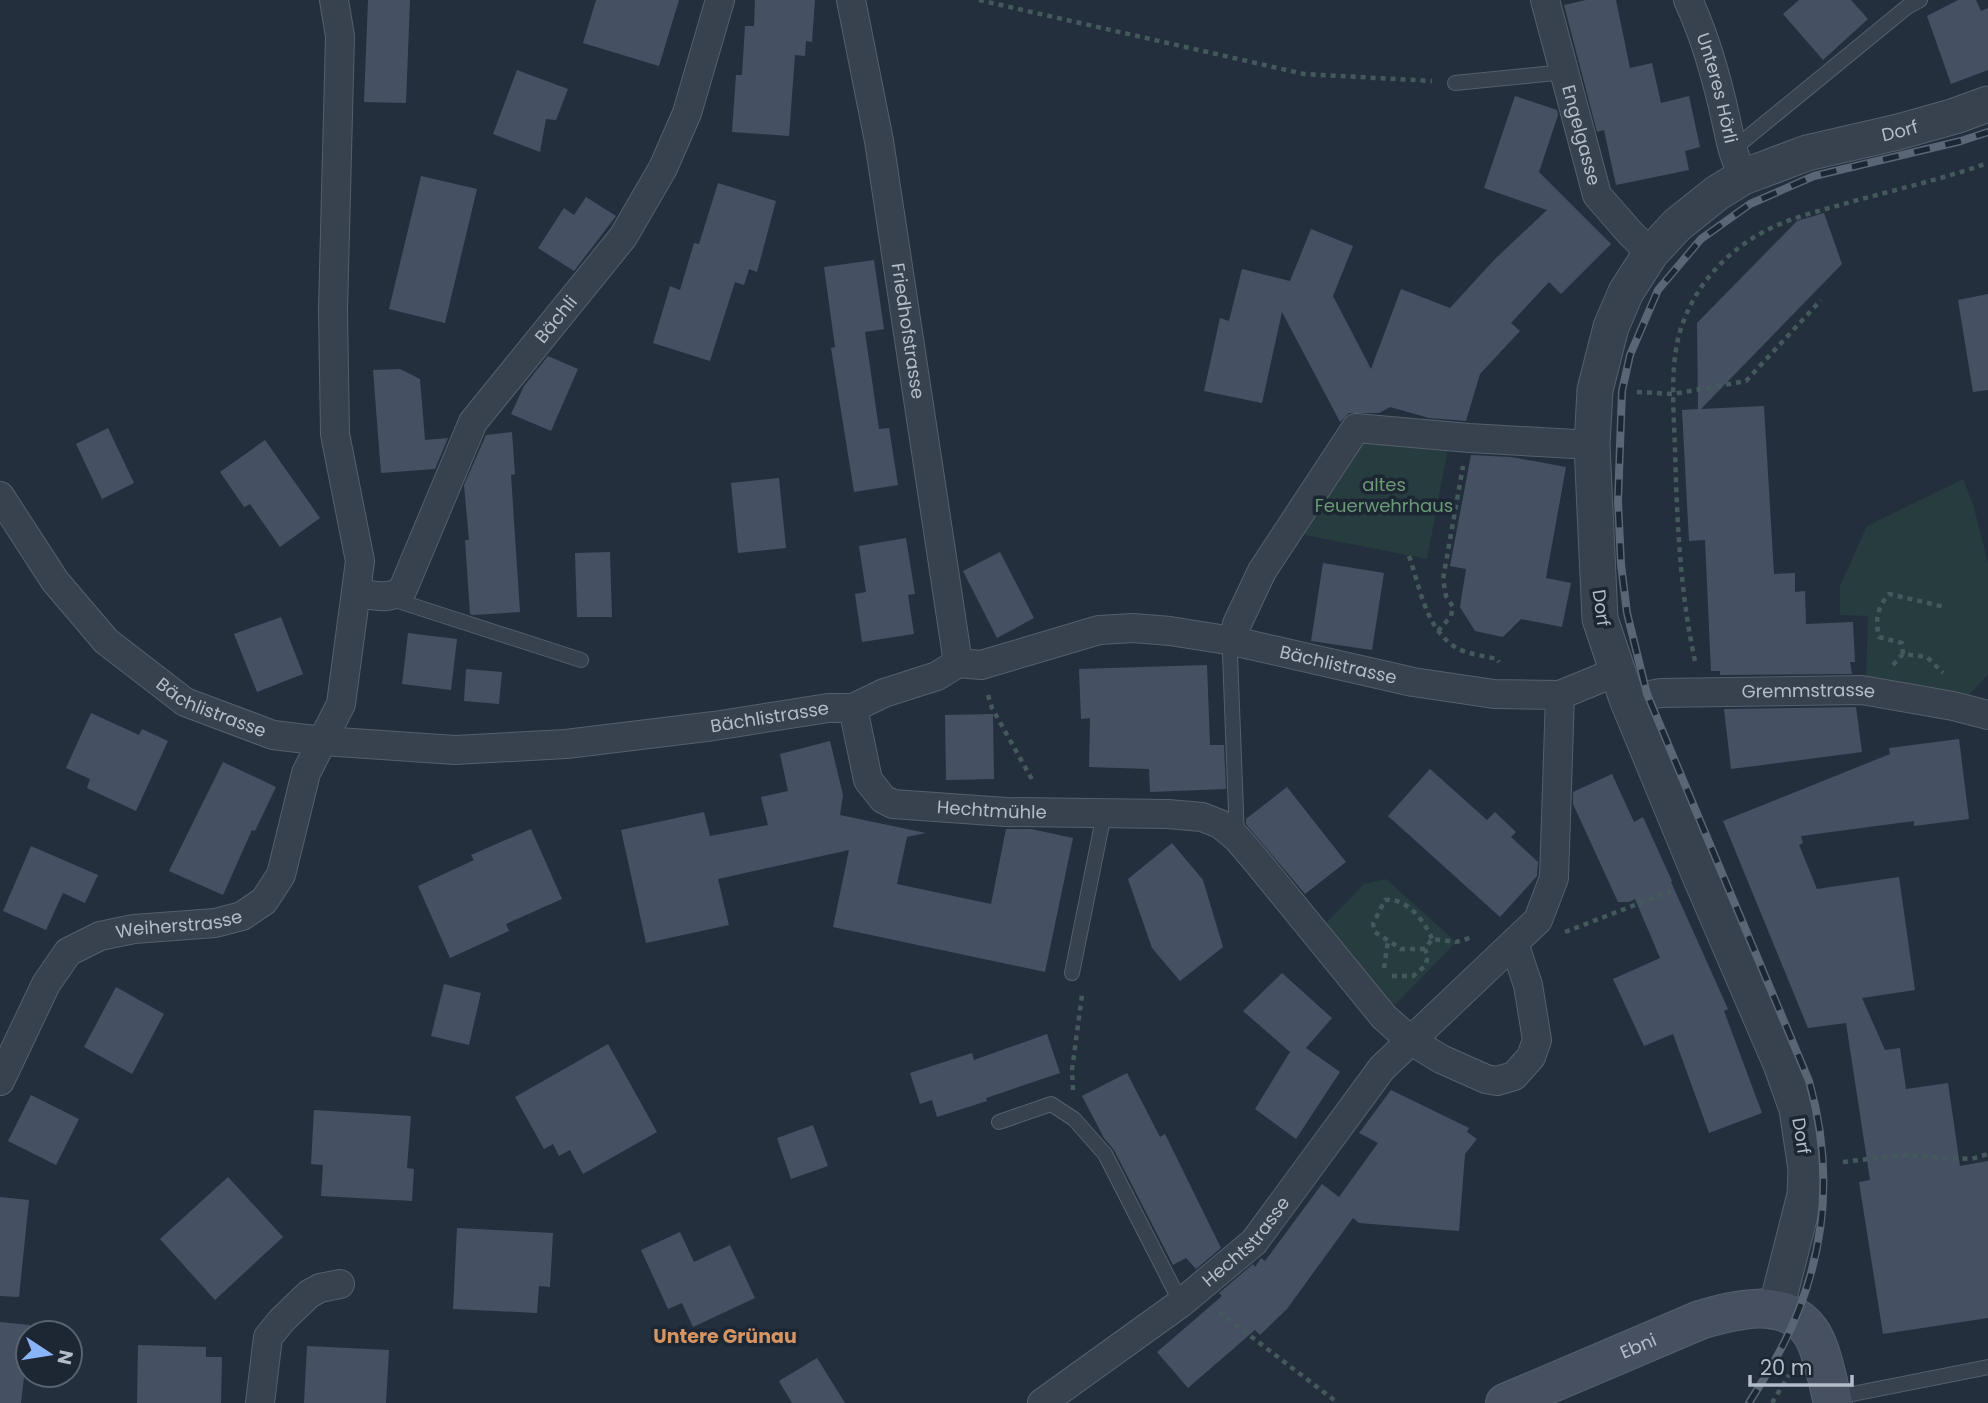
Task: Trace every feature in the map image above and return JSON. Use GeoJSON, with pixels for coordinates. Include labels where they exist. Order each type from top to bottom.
{"type":"FeatureCollection","features":[{"type":"Feature","properties":{"kind":"main road","name":"Ebni"},"geometry":{"type":"LineString","coordinates":[[1505,1403],[1700,1320],[1747,1309],[1776,1309]]}},
{"type":"Feature","properties":{"kind":"main road"},"geometry":{"type":"LineString","coordinates":[[1776,1309],[1796,1317],[1811,1332],[1832,1401]]}},
{"type":"Feature","properties":{"kind":"street"},"geometry":{"type":"LineString","coordinates":[[323,741],[341,704],[360,561],[335,434],[333,310],[340,36],[334,0]]}},
{"type":"Feature","properties":{"kind":"street","name":"Bächli"},"geometry":{"type":"LineString","coordinates":[[386,597],[398,594],[404,589],[473,422],[623,237],[663,168],[687,113],[720,0]]}},
{"type":"Feature","properties":{"kind":"street","name":"Friedhofstrasse"},"geometry":{"type":"LineString","coordinates":[[851,0],[879,141],[970,664]]}},
{"type":"Feature","properties":{"kind":"street","name":"Engelgasse"},"geometry":{"type":"LineString","coordinates":[[1545,0],[1597,195],[1651,253]]}},
{"type":"Feature","properties":{"kind":"street","name":"Unteres Hörli"},"geometry":{"type":"LineString","coordinates":[[1688,0],[1707,47],[1737,164]]}},
{"type":"Feature","properties":{"kind":"street","name":"Dorf"},"geometry":{"type":"LineString","coordinates":[[1776,1309],[1805,1195],[1806,1169],[1797,1109],[1782,1064],[1621,685],[1600,619],[1592,445],[1595,390],[1611,327],[1626,292],[1651,253],[1737,164],[1807,153],[1898,132],[1955,116],[1988,103]]}},
{"type":"Feature","properties":{"kind":"street"},"geometry":{"type":"LineString","coordinates":[[1233,641],[1237,624],[1262,571],[1356,428],[1592,445]]}},
{"type":"Feature","properties":{"kind":"street","name":"Bächlistrasse"},"geometry":{"type":"LineString","coordinates":[[0,496],[55,581],[106,641],[185,702],[273,735],[323,741],[454,750],[566,744],[715,726],[828,708],[853,708],[884,693],[970,664],[1099,630],[1146,629],[1233,641],[1450,688],[1505,694],[1560,695],[1621,685]]}},
{"type":"Feature","properties":{"kind":"street"},"geometry":{"type":"LineString","coordinates":[[356,593],[386,597]]}},
{"type":"Feature","properties":{"kind":"street","name":"Gremmstrasse"},"geometry":{"type":"LineString","coordinates":[[1621,685],[1661,693],[1862,690],[1988,715]]}},
{"type":"Feature","properties":{"kind":"street","name":"Hechtstrasse"},"geometry":{"type":"LineString","coordinates":[[1042,1403],[1187,1298],[1254,1242],[1382,1068],[1538,920],[1554,878],[1560,695]]}},
{"type":"Feature","properties":{"kind":"street","name":"Hechtmühle"},"geometry":{"type":"LineString","coordinates":[[853,708],[868,780],[883,799],[893,804],[956,809],[1202,817],[1220,824],[1237,838]]}},
{"type":"Feature","properties":{"kind":"street","name":"Weiherstrasse"},"geometry":{"type":"LineString","coordinates":[[0,1081],[46,984],[68,952],[100,936],[134,929],[215,923],[242,916],[264,901],[281,875],[306,773],[323,741]]}},
{"type":"Feature","properties":{"kind":"street"},"geometry":{"type":"LineString","coordinates":[[1237,838],[1384,1017],[1410,1040],[1441,1059],[1486,1079],[1497,1081],[1514,1076],[1531,1057],[1537,1041],[1528,985],[1514,943]]}},
{"type":"Feature","properties":{"kind":"street"},"geometry":{"type":"LineString","coordinates":[[260,1403],[268,1337],[309,1294],[320,1288],[340,1284]]}},
{"type":"Feature","properties":{"kind":"lane"},"geometry":{"type":"LineString","coordinates":[[1737,164],[1896,16],[1920,0]]}},
{"type":"Feature","properties":{"kind":"lane"},"geometry":{"type":"LineString","coordinates":[[1454,83],[1564,72]]}},
{"type":"Feature","properties":{"kind":"lane"},"geometry":{"type":"LineString","coordinates":[[386,597],[581,660]]}},
{"type":"Feature","properties":{"kind":"lane"},"geometry":{"type":"LineString","coordinates":[[1233,641],[1230,654],[1237,838]]}},
{"type":"Feature","properties":{"kind":"lane"},"geometry":{"type":"LineString","coordinates":[[1072,973],[1104,814]]}},
{"type":"Feature","properties":{"kind":"lane"},"geometry":{"type":"LineString","coordinates":[[999,1122],[1051,1104],[1074,1119],[1105,1154],[1187,1298]]}},
{"type":"Feature","properties":{"kind":"lane"},"geometry":{"type":"LineString","coordinates":[[1832,1401],[1988,1367]]}},
{"type":"Feature","properties":{"kind":"path"},"geometry":{"type":"LineString","coordinates":[[979,0],[1304,74],[1454,83]]}},
{"type":"Feature","properties":{"kind":"path"},"geometry":{"type":"LineString","coordinates":[[1697,672],[1686,620],[1679,562],[1673,394],[1678,339],[1694,298],[1712,270],[1739,247],[1767,230],[1804,215],[1988,163]]}},
{"type":"Feature","properties":{"kind":"path"},"geometry":{"type":"LineString","coordinates":[[1637,392],[1673,394],[1746,380],[1822,300]]}},
{"type":"Feature","properties":{"kind":"path"},"geometry":{"type":"LineString","coordinates":[[1438,631],[1451,617],[1453,607],[1446,596],[1444,565],[1469,438]]}},
{"type":"Feature","properties":{"kind":"path"},"geometry":{"type":"LineString","coordinates":[[1409,556],[1425,607],[1438,631],[1457,649],[1497,659],[1502,667]]}},
{"type":"Feature","properties":{"kind":"path"},"geometry":{"type":"LineString","coordinates":[[1894,664],[1903,654],[1902,643],[1879,637],[1875,622],[1880,604],[1889,594],[1945,607]]}},
{"type":"Feature","properties":{"kind":"path"},"geometry":{"type":"LineString","coordinates":[[1903,654],[1927,657],[1949,683]]}},
{"type":"Feature","properties":{"kind":"path"},"geometry":{"type":"LineString","coordinates":[[970,664],[1039,791],[1065,813]]}},
{"type":"Feature","properties":{"kind":"path"},"geometry":{"type":"LineString","coordinates":[[1538,920],[1567,932],[1664,895]]}},
{"type":"Feature","properties":{"kind":"path"},"geometry":{"type":"LineString","coordinates":[[1424,949],[1401,949],[1375,932],[1373,924],[1385,900],[1395,899],[1405,904],[1428,928],[1432,939]]}},
{"type":"Feature","properties":{"kind":"path"},"geometry":{"type":"LineString","coordinates":[[1432,939],[1456,942],[1484,933]]}},
{"type":"Feature","properties":{"kind":"path"},"geometry":{"type":"LineString","coordinates":[[1424,949],[1432,939]]}},
{"type":"Feature","properties":{"kind":"path"},"geometry":{"type":"LineString","coordinates":[[1388,941],[1384,968],[1389,975],[1413,976],[1425,966],[1428,957],[1424,949]]}},
{"type":"Feature","properties":{"kind":"path"},"geometry":{"type":"LineString","coordinates":[[1072,973],[1082,994],[1072,1070],[1074,1119]]}},
{"type":"Feature","properties":{"kind":"path"},"geometry":{"type":"LineString","coordinates":[[1843,1162],[1902,1155],[1971,1159],[1988,1154]]}},
{"type":"Feature","properties":{"kind":"path"},"geometry":{"type":"LineString","coordinates":[[1187,1298],[1338,1403]]}},
{"type":"Feature","properties":{"kind":"path"},"geometry":{"type":"LineString","coordinates":[[1772,1403],[1791,1373]]}},
{"type":"Feature","properties":{"kind":"green space","name":"altes Feuerwehrhaus"},"geometry":{"type":"Polygon","coordinates":[[[1360,436],[1449,443],[1427,559],[1295,533],[1360,436]]]}},
{"type":"Feature","properties":{"kind":"green space"},"geometry":{"type":"Polygon","coordinates":[[[1963,479],[1973,504],[1988,563],[1988,675],[1969,695],[1866,678],[1868,616],[1840,615],[1840,586],[1867,526],[1963,479]]]}},
{"type":"Feature","properties":{"kind":"green space"},"geometry":{"type":"Polygon","coordinates":[[[1386,879],[1456,942],[1395,1005],[1385,998],[1324,925],[1364,884],[1386,879]]]}},
{"type":"Feature","properties":{"kind":"building"},"geometry":{"type":"Polygon","coordinates":[[[368,0],[410,0],[406,103],[364,102],[368,0]]]}},
{"type":"Feature","properties":{"kind":"building"},"geometry":{"type":"Polygon","coordinates":[[[596,0],[679,0],[659,66],[583,43],[596,0]]]}},
{"type":"Feature","properties":{"kind":"building"},"geometry":{"type":"Polygon","coordinates":[[[755,0],[815,0],[812,42],[806,41],[805,56],[795,55],[789,136],[732,132],[736,75],[742,75],[745,26],[754,26],[755,0]]]}},
{"type":"Feature","properties":{"kind":"building"},"geometry":{"type":"Polygon","coordinates":[[[1586,0],[1616,0],[1630,68],[1652,63],[1661,103],[1689,96],[1700,147],[1685,151],[1689,170],[1616,185],[1604,130],[1597,132],[1564,5],[1586,0]]]}},
{"type":"Feature","properties":{"kind":"building"},"geometry":{"type":"Polygon","coordinates":[[[1799,0],[1851,0],[1868,19],[1823,60],[1783,14],[1799,0]]]}},
{"type":"Feature","properties":{"kind":"building"},"geometry":{"type":"Polygon","coordinates":[[[1958,0],[1976,0],[1981,11],[1988,8],[1988,70],[1951,84],[1927,16],[1958,0]]]}},
{"type":"Feature","properties":{"kind":"building"},"geometry":{"type":"Polygon","coordinates":[[[517,70],[568,89],[556,120],[546,119],[540,152],[493,134],[517,70]]]}},
{"type":"Feature","properties":{"kind":"building"},"geometry":{"type":"Polygon","coordinates":[[[1515,96],[1557,110],[1558,115],[1539,172],[1611,244],[1561,294],[1549,282],[1511,323],[1520,331],[1480,374],[1466,421],[1429,418],[1390,407],[1379,413],[1349,413],[1340,422],[1282,312],[1262,403],[1204,391],[1220,318],[1229,321],[1242,269],[1290,281],[1311,229],[1353,246],[1333,296],[1371,369],[1401,289],[1450,308],[1494,260],[1547,210],[1484,188],[1515,96]]]}},
{"type":"Feature","properties":{"kind":"building"},"geometry":{"type":"Polygon","coordinates":[[[421,176],[477,189],[445,323],[389,309],[421,176]]]}},
{"type":"Feature","properties":{"kind":"building"},"geometry":{"type":"Polygon","coordinates":[[[718,183],[776,201],[757,272],[749,269],[744,285],[735,282],[710,361],[653,343],[670,286],[680,290],[694,243],[699,244],[718,183]]]}},
{"type":"Feature","properties":{"kind":"building"},"geometry":{"type":"Polygon","coordinates":[[[586,197],[616,216],[574,271],[538,248],[564,208],[574,215],[586,197]]]}},
{"type":"Feature","properties":{"kind":"building"},"geometry":{"type":"Polygon","coordinates":[[[1824,213],[1842,264],[1701,409],[1764,406],[1774,574],[1795,573],[1795,592],[1805,591],[1806,624],[1853,622],[1855,662],[1850,662],[1852,674],[1720,675],[1720,671],[1711,671],[1705,540],[1689,541],[1682,410],[1698,409],[1697,323],[1797,221],[1824,213]]]}},
{"type":"Feature","properties":{"kind":"building"},"geometry":{"type":"Polygon","coordinates":[[[874,260],[884,329],[865,332],[879,429],[889,428],[898,485],[854,492],[831,348],[835,347],[824,267],[874,260]]]}},
{"type":"Feature","properties":{"kind":"building"},"geometry":{"type":"Polygon","coordinates":[[[1988,294],[1988,390],[1973,392],[1958,300],[1988,294]]]}},
{"type":"Feature","properties":{"kind":"building"},"geometry":{"type":"Polygon","coordinates":[[[548,356],[578,369],[551,431],[511,414],[524,386],[548,356]]]}},
{"type":"Feature","properties":{"kind":"building"},"geometry":{"type":"Polygon","coordinates":[[[400,369],[420,379],[425,440],[448,438],[435,469],[381,473],[373,370],[400,369]]]}},
{"type":"Feature","properties":{"kind":"building"},"geometry":{"type":"Polygon","coordinates":[[[108,428],[134,483],[102,499],[76,444],[108,428]]]}},
{"type":"Feature","properties":{"kind":"building"},"geometry":{"type":"Polygon","coordinates":[[[512,432],[515,474],[511,475],[520,612],[473,615],[470,614],[465,540],[469,540],[464,485],[486,435],[512,432]]]}},
{"type":"Feature","properties":{"kind":"building"},"geometry":{"type":"Polygon","coordinates":[[[265,440],[320,518],[280,547],[250,504],[244,507],[220,472],[265,440]]]}},
{"type":"Feature","properties":{"kind":"building"},"geometry":{"type":"Polygon","coordinates":[[[1471,455],[1511,457],[1566,467],[1546,578],[1571,583],[1562,627],[1521,619],[1503,637],[1475,631],[1460,607],[1466,569],[1450,566],[1471,455]]]}},
{"type":"Feature","properties":{"kind":"building"},"geometry":{"type":"Polygon","coordinates":[[[779,478],[786,548],[738,553],[731,483],[779,478]]]}},
{"type":"Feature","properties":{"kind":"building"},"geometry":{"type":"Polygon","coordinates":[[[906,538],[915,594],[908,595],[914,634],[862,642],[855,594],[866,592],[859,546],[906,538]]]}},
{"type":"Feature","properties":{"kind":"building"},"geometry":{"type":"Polygon","coordinates":[[[610,552],[612,617],[577,617],[575,553],[610,552]]]}},
{"type":"Feature","properties":{"kind":"building"},"geometry":{"type":"Polygon","coordinates":[[[1000,552],[1034,618],[997,638],[963,571],[1000,552]]]}},
{"type":"Feature","properties":{"kind":"building"},"geometry":{"type":"Polygon","coordinates":[[[1323,563],[1384,573],[1372,650],[1311,641],[1323,563]]]}},
{"type":"Feature","properties":{"kind":"building"},"geometry":{"type":"Polygon","coordinates":[[[281,617],[303,674],[257,692],[234,634],[281,617]]]}},
{"type":"Feature","properties":{"kind":"building"},"geometry":{"type":"Polygon","coordinates":[[[408,633],[457,639],[451,690],[402,684],[408,633]]]}},
{"type":"Feature","properties":{"kind":"building"},"geometry":{"type":"Polygon","coordinates":[[[1207,665],[1210,745],[1224,745],[1226,789],[1150,792],[1149,769],[1089,767],[1090,718],[1081,719],[1079,669],[1207,665]]]}},
{"type":"Feature","properties":{"kind":"building"},"geometry":{"type":"Polygon","coordinates":[[[466,669],[502,672],[499,704],[464,701],[466,669]]]}},
{"type":"Feature","properties":{"kind":"building"},"geometry":{"type":"Polygon","coordinates":[[[1856,707],[1862,752],[1731,769],[1724,709],[1856,707]]]}},
{"type":"Feature","properties":{"kind":"building"},"geometry":{"type":"Polygon","coordinates":[[[91,713],[139,735],[142,729],[168,741],[136,811],[87,788],[90,779],[66,768],[91,713]]]}},
{"type":"Feature","properties":{"kind":"building"},"geometry":{"type":"Polygon","coordinates":[[[993,714],[994,779],[946,780],[945,715],[993,714]]]}},
{"type":"Feature","properties":{"kind":"building"},"geometry":{"type":"Polygon","coordinates":[[[1959,739],[1969,819],[1914,826],[1914,821],[1801,836],[1803,843],[1799,845],[1817,889],[1899,877],[1915,990],[1862,998],[1885,1050],[1900,1048],[1906,1089],[1948,1083],[1960,1166],[1988,1161],[1988,1318],[1883,1334],[1859,1182],[1870,1180],[1846,1023],[1808,1028],[1723,821],[1890,754],[1889,748],[1959,739]]]}},
{"type":"Feature","properties":{"kind":"building"},"geometry":{"type":"Polygon","coordinates":[[[830,741],[843,795],[840,815],[926,833],[907,837],[897,884],[991,904],[1006,829],[1031,829],[1073,838],[1045,972],[833,927],[849,850],[718,879],[729,925],[646,943],[621,830],[704,812],[710,836],[768,825],[761,797],[788,791],[780,754],[830,741]]]}},
{"type":"Feature","properties":{"kind":"building"},"geometry":{"type":"Polygon","coordinates":[[[223,762],[276,787],[255,831],[252,830],[223,895],[169,871],[223,762]]]}},
{"type":"Feature","properties":{"kind":"building"},"geometry":{"type":"Polygon","coordinates":[[[1430,769],[1487,820],[1495,812],[1516,832],[1511,837],[1538,862],[1537,876],[1500,917],[1388,816],[1430,769]]]}},
{"type":"Feature","properties":{"kind":"building"},"geometry":{"type":"Polygon","coordinates":[[[1612,774],[1634,822],[1643,817],[1672,881],[1728,1009],[1724,1011],[1762,1113],[1709,1133],[1673,1034],[1644,1046],[1613,979],[1660,958],[1635,899],[1618,902],[1573,804],[1573,792],[1612,774]]]}},
{"type":"Feature","properties":{"kind":"building"},"geometry":{"type":"Polygon","coordinates":[[[1287,787],[1346,862],[1305,894],[1246,824],[1246,819],[1287,787]]]}},
{"type":"Feature","properties":{"kind":"building"},"geometry":{"type":"Polygon","coordinates":[[[531,829],[562,899],[506,924],[509,931],[450,958],[418,886],[474,860],[471,855],[531,829]]]}},
{"type":"Feature","properties":{"kind":"building"},"geometry":{"type":"Polygon","coordinates":[[[1172,843],[1203,880],[1223,947],[1180,981],[1152,948],[1128,879],[1172,843]]]}},
{"type":"Feature","properties":{"kind":"building"},"geometry":{"type":"Polygon","coordinates":[[[31,846],[98,875],[85,903],[63,893],[46,930],[3,911],[31,846]]]}},
{"type":"Feature","properties":{"kind":"building"},"geometry":{"type":"Polygon","coordinates":[[[1282,973],[1332,1018],[1306,1048],[1340,1072],[1296,1139],[1255,1109],[1290,1052],[1243,1011],[1282,973]]]}},
{"type":"Feature","properties":{"kind":"building"},"geometry":{"type":"Polygon","coordinates":[[[444,984],[481,993],[469,1045],[431,1036],[444,984]]]}},
{"type":"Feature","properties":{"kind":"building"},"geometry":{"type":"Polygon","coordinates":[[[116,987],[164,1014],[132,1074],[84,1047],[116,987]]]}},
{"type":"Feature","properties":{"kind":"building"},"geometry":{"type":"Polygon","coordinates":[[[1047,1034],[1060,1073],[937,1117],[932,1100],[920,1104],[910,1073],[972,1053],[974,1060],[1047,1034]]]}},
{"type":"Feature","properties":{"kind":"building"},"geometry":{"type":"Polygon","coordinates":[[[608,1044],[657,1132],[583,1174],[570,1150],[559,1156],[553,1144],[544,1149],[515,1097],[608,1044]]]}},
{"type":"Feature","properties":{"kind":"building"},"geometry":{"type":"Polygon","coordinates":[[[1127,1073],[1160,1137],[1165,1134],[1221,1248],[1196,1269],[1186,1258],[1173,1265],[1114,1150],[1104,1138],[1082,1096],[1127,1073]]]}},
{"type":"Feature","properties":{"kind":"building"},"geometry":{"type":"Polygon","coordinates":[[[1391,1090],[1469,1128],[1467,1132],[1477,1139],[1465,1154],[1459,1231],[1359,1223],[1353,1218],[1287,1309],[1260,1335],[1255,1330],[1188,1388],[1157,1352],[1222,1296],[1219,1293],[1253,1264],[1255,1267],[1261,1258],[1265,1261],[1322,1184],[1339,1197],[1378,1143],[1359,1133],[1391,1090]]]}},
{"type":"Feature","properties":{"kind":"building"},"geometry":{"type":"Polygon","coordinates":[[[31,1095],[79,1119],[56,1165],[8,1141],[31,1095]]]}},
{"type":"Feature","properties":{"kind":"building"},"geometry":{"type":"Polygon","coordinates":[[[314,1110],[411,1116],[407,1168],[414,1169],[412,1201],[321,1196],[323,1165],[311,1164],[314,1110]]]}},
{"type":"Feature","properties":{"kind":"building"},"geometry":{"type":"Polygon","coordinates":[[[813,1125],[828,1166],[791,1179],[777,1138],[813,1125]]]}},
{"type":"Feature","properties":{"kind":"building"},"geometry":{"type":"Polygon","coordinates":[[[228,1177],[283,1237],[215,1300],[160,1239],[228,1177]]]}},
{"type":"Feature","properties":{"kind":"building"},"geometry":{"type":"Polygon","coordinates":[[[0,1197],[29,1200],[19,1297],[0,1296],[0,1197]]]}},
{"type":"Feature","properties":{"kind":"building"},"geometry":{"type":"Polygon","coordinates":[[[457,1228],[553,1233],[550,1287],[539,1286],[537,1313],[453,1309],[457,1228]]]}},
{"type":"Feature","properties":{"kind":"building"},"geometry":{"type":"Polygon","coordinates":[[[680,1232],[694,1262],[730,1245],[755,1298],[693,1327],[682,1303],[668,1309],[641,1250],[680,1232]]]}},
{"type":"Feature","properties":{"kind":"building"},"geometry":{"type":"Polygon","coordinates":[[[0,1322],[14,1323],[14,1389],[23,1389],[21,1403],[0,1403],[0,1322]]]}},
{"type":"Feature","properties":{"kind":"building"},"geometry":{"type":"Polygon","coordinates":[[[138,1345],[206,1347],[206,1357],[222,1357],[221,1403],[137,1403],[138,1345]]]}},
{"type":"Feature","properties":{"kind":"building"},"geometry":{"type":"Polygon","coordinates":[[[307,1346],[389,1350],[386,1403],[304,1403],[307,1346]]]}},
{"type":"Feature","properties":{"kind":"building"},"geometry":{"type":"Polygon","coordinates":[[[817,1358],[845,1403],[792,1403],[779,1381],[817,1358]]]}},
{"type":"Feature","properties":{"kind":"railway"},"geometry":{"type":"LineString","coordinates":[[1749,1403],[1782,1347],[1808,1282],[1822,1216],[1822,1149],[1809,1081],[1647,694],[1627,613],[1621,564],[1618,501],[1622,391],[1630,355],[1658,290],[1701,239],[1750,204],[1814,176],[1961,141],[1988,132]]}},
{"type":"Feature","properties":{"kind":"district","name":"Untere Grünau"},"geometry":{"type":"Point","coordinates":[725,1336]}}]}
